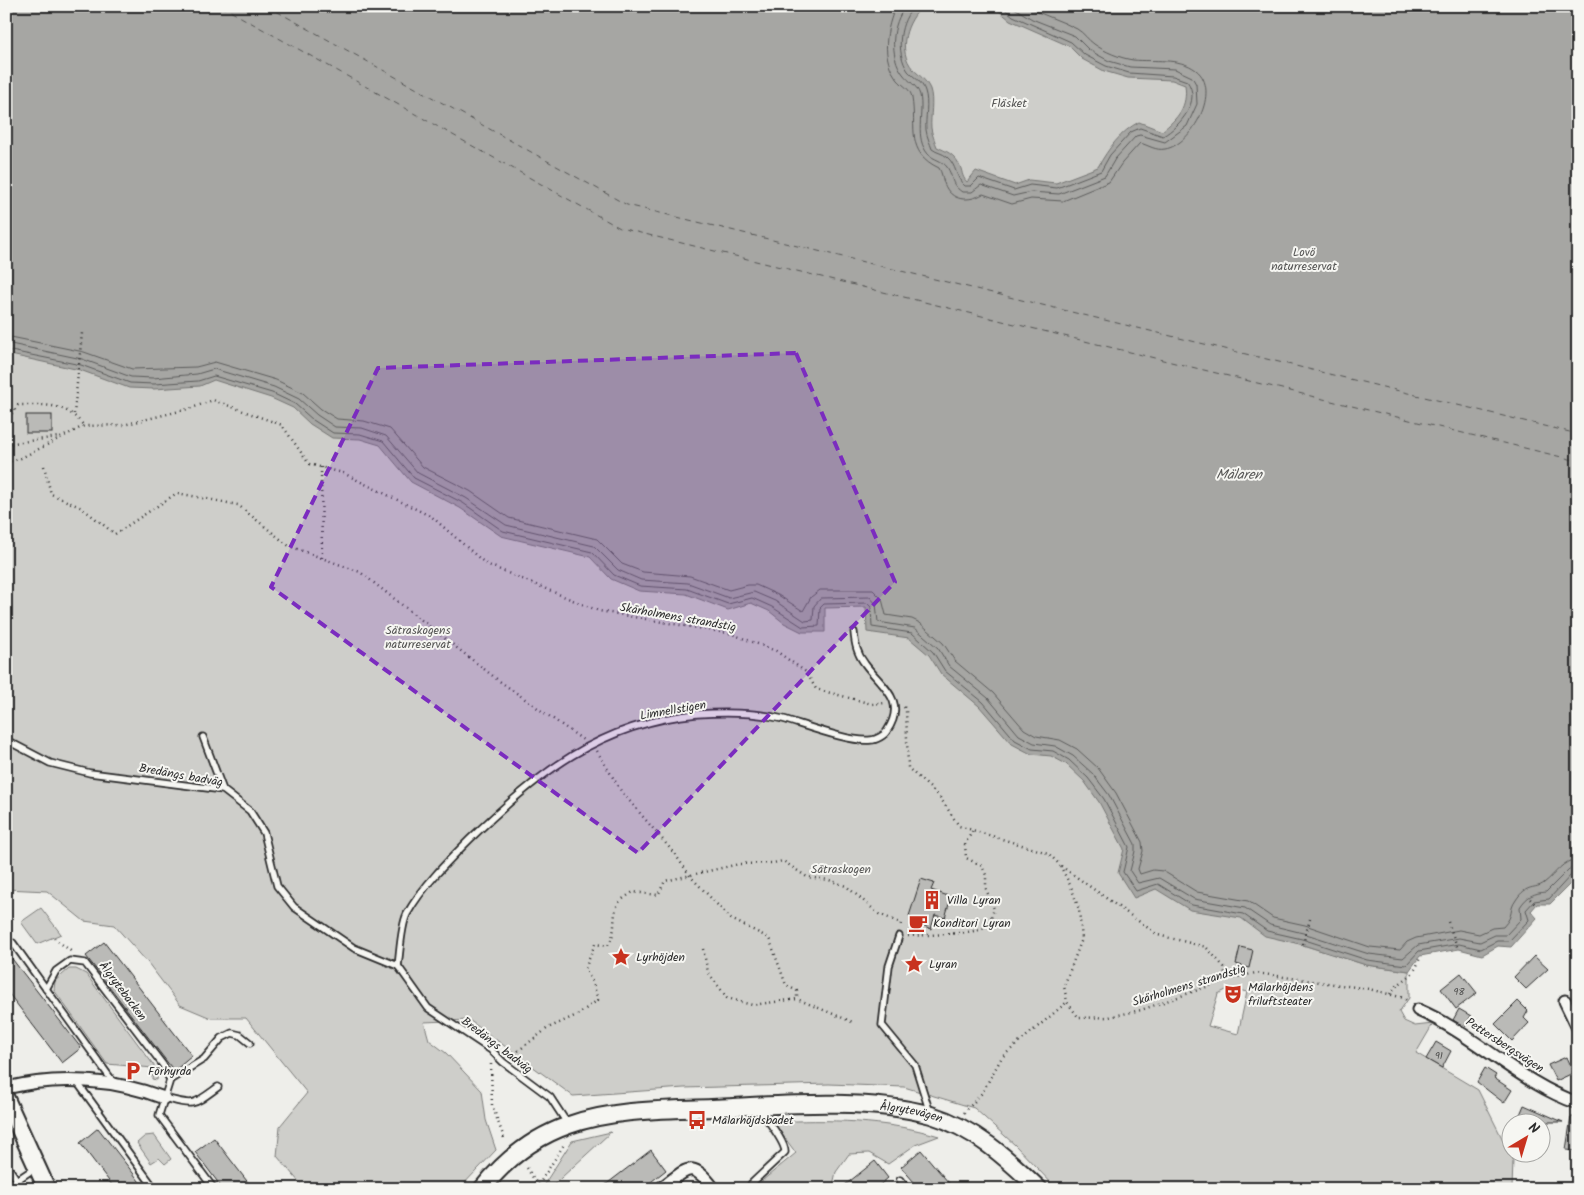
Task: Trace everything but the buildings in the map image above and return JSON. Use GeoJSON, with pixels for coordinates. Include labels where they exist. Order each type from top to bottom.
{"type":"FeatureCollection","features":[{"type":"Feature","properties":{"kind":"street"},"geometry":{"type":"LineString","coordinates":[[1565,1001],[1578,1028]]}},
{"type":"Feature","properties":{"kind":"street","name":"Pettersbergsvägen"},"geometry":{"type":"LineString","coordinates":[[1418,1010],[1453,1028],[1539,1083],[1578,1103]]}},
{"type":"Feature","properties":{"kind":"street"},"geometry":{"type":"LineString","coordinates":[[6,1088],[29,1082],[76,1080],[144,1090],[164,1098]]}},
{"type":"Feature","properties":{"kind":"street"},"geometry":{"type":"LineString","coordinates":[[6,1099],[47,1189]]}},
{"type":"Feature","properties":{"kind":"street","name":"Ålgrytevägen"},"geometry":{"type":"LineString","coordinates":[[482,1189],[503,1165],[539,1138],[568,1125],[599,1116],[634,1112],[758,1106],[860,1104],[910,1110],[954,1123],[1002,1154],[1039,1189]]}},
{"type":"Feature","properties":{"kind":"street"},"geometry":{"type":"LineString","coordinates":[[660,1189],[684,1171],[692,1168],[701,1171],[714,1189]]}},
{"type":"Feature","properties":{"kind":"lane"},"geometry":{"type":"LineString","coordinates":[[854,632],[859,655],[889,690],[894,703]]}},
{"type":"Feature","properties":{"kind":"lane","name":"Limnellstigen"},"geometry":{"type":"LineString","coordinates":[[398,966],[406,915],[454,855],[497,813],[543,773],[589,745],[622,731],[656,721],[696,714],[746,713],[781,719],[843,736],[872,741],[886,734],[894,719],[894,703]]}},
{"type":"Feature","properties":{"kind":"lane"},"geometry":{"type":"LineString","coordinates":[[203,737],[223,790]]}},
{"type":"Feature","properties":{"kind":"lane","name":"Bredängs badväg"},"geometry":{"type":"LineString","coordinates":[[6,740],[50,763],[90,773],[223,790],[250,811],[264,833],[278,886],[294,907],[354,948],[398,966],[428,1008],[491,1050],[503,1062],[550,1097],[568,1125]]}},
{"type":"Feature","properties":{"kind":"lane"},"geometry":{"type":"LineString","coordinates":[[899,936],[889,966],[882,1025],[915,1066],[931,1115]]}},
{"type":"Feature","properties":{"kind":"lane"},"geometry":{"type":"LineString","coordinates":[[13,943],[115,1085]]}},
{"type":"Feature","properties":{"kind":"lane","name":"Ålgrytebacken"},"geometry":{"type":"LineString","coordinates":[[46,989],[56,971],[70,961],[85,963],[163,1065],[170,1080]]}},
{"type":"Feature","properties":{"kind":"lane"},"geometry":{"type":"LineString","coordinates":[[214,1189],[160,1115],[164,1098],[170,1080],[204,1060],[222,1038],[232,1033],[240,1035],[250,1043]]}},
{"type":"Feature","properties":{"kind":"lane"},"geometry":{"type":"LineString","coordinates":[[76,1080],[155,1189]]}},
{"type":"Feature","properties":{"kind":"lane"},"geometry":{"type":"LineString","coordinates":[[164,1098],[186,1104],[196,1104],[218,1087]]}},
{"type":"Feature","properties":{"kind":"lane"},"geometry":{"type":"LineString","coordinates":[[752,1189],[750,1184],[785,1152],[785,1146],[767,1123],[758,1106]]}},
{"type":"Feature","properties":{"kind":"lane"},"geometry":{"type":"LineString","coordinates":[[6,1164],[17,1180]]}},
{"type":"Feature","properties":{"kind":"lane"},"geometry":{"type":"LineString","coordinates":[[6,1188],[37,1167]]}},
{"type":"Feature","properties":{"kind":"lane"},"geometry":{"type":"LineString","coordinates":[[900,1180],[908,1189]]}},
{"type":"Feature","properties":{"kind":"path"},"geometry":{"type":"LineString","coordinates":[[74,414],[80,370],[82,333]]}},
{"type":"Feature","properties":{"kind":"path","name":"Skärholmens strandstig"},"geometry":{"type":"LineString","coordinates":[[6,463],[21,458],[84,426],[123,425],[192,408],[213,400],[282,425],[308,464],[343,473],[432,517],[486,564],[599,612],[732,634],[776,651],[806,672],[816,689],[872,704],[894,703]]}},
{"type":"Feature","properties":{"kind":"path"},"geometry":{"type":"LineString","coordinates":[[6,422],[18,405],[52,405],[74,414],[84,426]]}},
{"type":"Feature","properties":{"kind":"path"},"geometry":{"type":"LineString","coordinates":[[6,444],[61,437]]}},
{"type":"Feature","properties":{"kind":"path"},"geometry":{"type":"LineString","coordinates":[[44,466],[51,494],[82,508],[115,534],[177,493],[238,505],[289,546],[360,572],[498,680],[596,750],[621,792],[674,853],[690,876],[731,919],[769,938],[786,985],[797,991],[797,999]]}},
{"type":"Feature","properties":{"kind":"path"},"geometry":{"type":"LineString","coordinates":[[321,467],[322,558]]}},
{"type":"Feature","properties":{"kind":"path"},"geometry":{"type":"LineString","coordinates":[[894,703],[900,703],[906,710],[908,768],[939,796],[959,826],[1048,853],[1060,865],[1158,935],[1206,947],[1224,967],[1226,981]]}},
{"type":"Feature","properties":{"kind":"path"},"geometry":{"type":"LineString","coordinates":[[503,1062],[548,1028],[577,1015],[598,1000],[593,984],[585,969],[595,944],[608,946],[615,934],[614,922],[618,903],[633,892],[658,895],[665,881],[680,876],[690,876],[739,864],[773,863],[783,860],[807,877],[830,880],[846,886],[879,914],[900,923],[899,936],[984,929],[994,909],[986,889],[986,875],[982,866],[966,858],[965,844],[972,830]]}},
{"type":"Feature","properties":{"kind":"path"},"geometry":{"type":"LineString","coordinates":[[954,1123],[982,1093],[1002,1057],[1067,1002],[1064,986],[1082,939],[1079,910],[1072,889],[1060,865]]}},
{"type":"Feature","properties":{"kind":"path"},"geometry":{"type":"LineString","coordinates":[[1530,898],[1536,905]]}},
{"type":"Feature","properties":{"kind":"path"},"geometry":{"type":"LineString","coordinates":[[1303,944],[1310,919]]}},
{"type":"Feature","properties":{"kind":"path"},"geometry":{"type":"LineString","coordinates":[[1448,922],[1458,949]]}},
{"type":"Feature","properties":{"kind":"path"},"geometry":{"type":"LineString","coordinates":[[54,938],[85,963]]}},
{"type":"Feature","properties":{"kind":"path"},"geometry":{"type":"LineString","coordinates":[[703,949],[708,972],[728,998],[752,1005],[797,999],[855,1023]]}},
{"type":"Feature","properties":{"kind":"path"},"geometry":{"type":"LineString","coordinates":[[1390,994],[1396,985],[1407,980],[1416,970],[1420,956]]}},
{"type":"Feature","properties":{"kind":"path","name":"Skärholmens strandstig"},"geometry":{"type":"LineString","coordinates":[[1067,1002],[1079,1018],[1109,1017],[1141,1010],[1226,981],[1256,973],[1281,975],[1390,994],[1404,998],[1418,1010]]}},
{"type":"Feature","properties":{"kind":"path"},"geometry":{"type":"LineString","coordinates":[[491,1050],[492,1105],[504,1138]]}},
{"type":"Feature","properties":{"kind":"path"},"geometry":{"type":"LineString","coordinates":[[538,1188],[570,1135],[568,1125]]}},
{"type":"Feature","properties":{"kind":"path"},"geometry":{"type":"LineString","coordinates":[[527,1168],[538,1188]]}},
{"type":"Feature","properties":{"kind":"highlighted area"},"geometry":{"type":"Polygon","coordinates":[[[796,353],[895,582],[638,853],[271,587],[378,368],[796,353]]]}},
{"type":"Feature","properties":{"kind":"green space"},"geometry":{"type":"Polygon","coordinates":[[[425,6],[1578,6],[1272,937],[1366,965],[1409,971],[1409,998],[1399,1012],[1404,1021],[1415,1026],[1433,1024],[1416,1053],[1478,1090],[1502,1138],[1502,1162],[1513,1162],[1512,1189],[1057,1189],[1015,1145],[974,1108],[904,1087],[829,1084],[684,1088],[573,1096],[469,1020],[424,1022],[429,1040],[446,1053],[482,1091],[486,1120],[496,1150],[459,1189],[305,1189],[277,1156],[280,1126],[307,1093],[246,1018],[211,1018],[180,1005],[148,963],[114,925],[84,921],[47,891],[6,889],[6,131],[425,6]],[[1230,988],[1218,994],[1208,1026],[1238,1034],[1247,992],[1230,988]]]}},
{"type":"Feature","properties":{"kind":"green space"},"geometry":{"type":"Polygon","coordinates":[[[41,908],[61,934],[37,944],[21,922],[41,908]]]}},
{"type":"Feature","properties":{"kind":"green space"},"geometry":{"type":"Polygon","coordinates":[[[69,969],[76,969],[86,974],[158,1071],[157,1080],[152,1079],[153,1068],[107,1064],[54,990],[55,981],[69,969]]]}},
{"type":"Feature","properties":{"kind":"green space"},"geometry":{"type":"Polygon","coordinates":[[[773,1122],[857,1122],[898,1127],[939,1136],[915,1145],[888,1164],[869,1153],[849,1154],[836,1172],[832,1189],[752,1189],[796,1153],[773,1122]]]}},
{"type":"Feature","properties":{"kind":"green space"},"geometry":{"type":"Polygon","coordinates":[[[611,1132],[548,1189],[545,1183],[572,1141],[611,1132]]]}},
{"type":"Feature","properties":{"kind":"green space"},"geometry":{"type":"Polygon","coordinates":[[[154,1135],[171,1159],[165,1164],[159,1158],[151,1163],[137,1143],[145,1136],[154,1135]]]}},
{"type":"Feature","properties":{"kind":"water","name":"Mälaren"},"geometry":{"type":"Polygon","coordinates":[[[6,6],[923,6],[908,27],[904,44],[908,61],[930,89],[932,98],[931,128],[937,147],[950,153],[955,158],[967,182],[976,171],[1015,185],[1029,180],[1056,183],[1098,167],[1126,130],[1139,122],[1162,131],[1181,111],[1186,93],[1185,85],[1172,80],[1128,78],[1104,71],[1082,59],[1069,46],[1010,20],[993,6],[1578,6],[1578,876],[1550,904],[1537,904],[1531,911],[1537,918],[1511,947],[1498,946],[1482,955],[1459,949],[1420,956],[1409,971],[1366,965],[1300,944],[1265,936],[1241,918],[1190,910],[1156,889],[1134,898],[1118,873],[1124,849],[1099,802],[1084,781],[1066,764],[1051,756],[1031,754],[1012,744],[979,706],[941,674],[929,655],[909,638],[867,632],[866,607],[825,608],[825,632],[802,632],[784,623],[769,611],[751,603],[728,610],[686,594],[639,591],[611,579],[590,557],[501,536],[460,508],[411,482],[380,445],[360,439],[332,438],[310,424],[293,408],[271,398],[214,380],[200,386],[154,389],[129,388],[80,370],[6,354],[6,6]]]}},
{"type":"Feature","properties":{"kind":"ferry route"},"geometry":{"type":"LineString","coordinates":[[221,6],[620,228],[1578,461]]}},
{"type":"Feature","properties":{"kind":"ferry route"},"geometry":{"type":"LineString","coordinates":[[267,6],[627,205],[1578,434]]}},
{"type":"Feature","properties":{"kind":"place","name":"Villa Lyran"},"geometry":{"type":"Point","coordinates":[932,900]}},
{"type":"Feature","properties":{"kind":"place","name":"Konditori Lyran"},"geometry":{"type":"Point","coordinates":[918,923]}},
{"type":"Feature","properties":{"kind":"place","name":"Lyrhöjden"},"geometry":{"type":"Point","coordinates":[621,957]}},
{"type":"Feature","properties":{"kind":"place","name":"Lyran"},"geometry":{"type":"Point","coordinates":[914,964]}},
{"type":"Feature","properties":{"kind":"place","name":"Mälarhöjdens friluftsteater"},"geometry":{"type":"Point","coordinates":[1233,994]}},
{"type":"Feature","properties":{"kind":"place","name":"Förhyrda"},"geometry":{"type":"Point","coordinates":[133,1071]}},
{"type":"Feature","properties":{"kind":"place","name":"Mälarhöjdsbadet"},"geometry":{"type":"Point","coordinates":[697,1120]}},
{"type":"Feature","properties":{"kind":"park label","name":"Fläsket"},"geometry":{"type":"Point","coordinates":[1009,103]}},
{"type":"Feature","properties":{"kind":"park label","name":"Lovö naturreservat"},"geometry":{"type":"Point","coordinates":[1304,259]}},
{"type":"Feature","properties":{"kind":"park label","name":"Sätraskogens naturreservat"},"geometry":{"type":"Point","coordinates":[418,637]}},
{"type":"Feature","properties":{"kind":"park label","name":"Sätraskogen"},"geometry":{"type":"Point","coordinates":[841,869]}}]}
